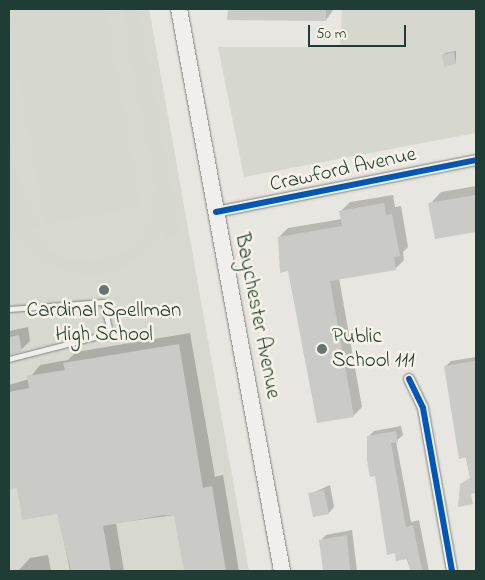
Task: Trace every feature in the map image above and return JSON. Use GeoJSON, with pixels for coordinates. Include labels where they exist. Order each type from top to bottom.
{"type":"FeatureCollection","features":[{"type":"Feature","properties":{"kind":"main road","name":"Baychester Avenue"},"geometry":{"type":"LineString","coordinates":[[179,9],[282,571]]}},
{"type":"Feature","properties":{"kind":"street","name":"Crawford Avenue"},"geometry":{"type":"LineString","coordinates":[[216,212],[476,160]]}},
{"type":"Feature","properties":{"kind":"street"},"geometry":{"type":"LineString","coordinates":[[409,379],[423,408],[452,571]]}},
{"type":"Feature","properties":{"kind":"lane"},"geometry":{"type":"LineString","coordinates":[[9,309],[103,302],[110,333],[9,359]]}},
{"type":"Feature","properties":{"kind":"shaded area","name":"Cardinal Spellman High School"},"geometry":{"type":"Polygon","coordinates":[[[9,9],[149,9],[249,571],[9,571],[9,9]]]}},
{"type":"Feature","properties":{"kind":"shaded area"},"geometry":{"type":"Polygon","coordinates":[[[27,9],[104,9],[140,207],[46,224],[9,20],[9,12],[27,9]]]}},
{"type":"Feature","properties":{"kind":"shaded area"},"geometry":{"type":"Polygon","coordinates":[[[123,9],[137,10],[179,236],[166,239],[164,226],[148,249],[120,270],[99,275],[69,273],[45,263],[19,236],[9,241],[9,134],[19,188],[40,227],[32,231],[49,249],[66,258],[94,262],[121,254],[142,238],[154,214],[157,189],[123,9]]]}},
{"type":"Feature","properties":{"kind":"shaded area"},"geometry":{"type":"Polygon","coordinates":[[[342,9],[476,9],[476,133],[244,177],[218,47],[340,47],[342,9]]]}},
{"type":"Feature","properties":{"kind":"building"},"geometry":{"type":"Polygon","coordinates":[[[228,9],[326,9],[326,21],[227,20],[228,9]]]}},
{"type":"Feature","properties":{"kind":"building"},"geometry":{"type":"Polygon","coordinates":[[[454,52],[456,64],[444,67],[442,55],[454,52]]]}},
{"type":"Feature","properties":{"kind":"building"},"geometry":{"type":"Polygon","coordinates":[[[476,195],[476,232],[435,239],[428,203],[476,195]]]}},
{"type":"Feature","properties":{"kind":"building","name":"Public School 111"},"geometry":{"type":"Polygon","coordinates":[[[384,203],[386,215],[392,214],[400,256],[394,257],[396,270],[330,281],[354,417],[317,423],[288,271],[280,273],[278,237],[342,226],[339,211],[384,203]]]}},
{"type":"Feature","properties":{"kind":"building"},"geometry":{"type":"Polygon","coordinates":[[[19,335],[22,351],[9,355],[9,337],[19,335]]]}},
{"type":"Feature","properties":{"kind":"building"},"geometry":{"type":"Polygon","coordinates":[[[179,344],[203,488],[212,486],[226,571],[184,571],[174,516],[164,515],[103,526],[111,571],[71,571],[57,514],[22,520],[17,488],[9,489],[9,392],[29,388],[27,376],[65,370],[63,363],[179,344]]]}},
{"type":"Feature","properties":{"kind":"building"},"geometry":{"type":"Polygon","coordinates":[[[475,361],[476,493],[471,494],[473,504],[458,507],[460,484],[470,478],[466,457],[459,459],[444,366],[475,361]]]}},
{"type":"Feature","properties":{"kind":"building"},"geometry":{"type":"Polygon","coordinates":[[[396,431],[398,442],[391,443],[404,517],[406,527],[413,525],[422,570],[410,571],[408,559],[396,561],[395,553],[387,555],[375,476],[370,477],[367,461],[367,436],[396,431]]]}},
{"type":"Feature","properties":{"kind":"building"},"geometry":{"type":"Polygon","coordinates":[[[324,490],[329,514],[313,517],[308,493],[324,490]]]}},
{"type":"Feature","properties":{"kind":"building"},"geometry":{"type":"Polygon","coordinates":[[[347,535],[350,571],[323,570],[319,540],[347,535]]]}},
{"type":"Feature","properties":{"kind":"cycle path"},"geometry":{"type":"LineString","coordinates":[[216,212],[476,160]]}},
{"type":"Feature","properties":{"kind":"cycle path"},"geometry":{"type":"LineString","coordinates":[[409,379],[423,408],[452,571]]}},
{"type":"Feature","properties":{"kind":"place","name":"Cardinal Spellman High School"},"geometry":{"type":"Point","coordinates":[104,290]}},
{"type":"Feature","properties":{"kind":"place","name":"Public School 111"},"geometry":{"type":"Point","coordinates":[322,349]}}]}
